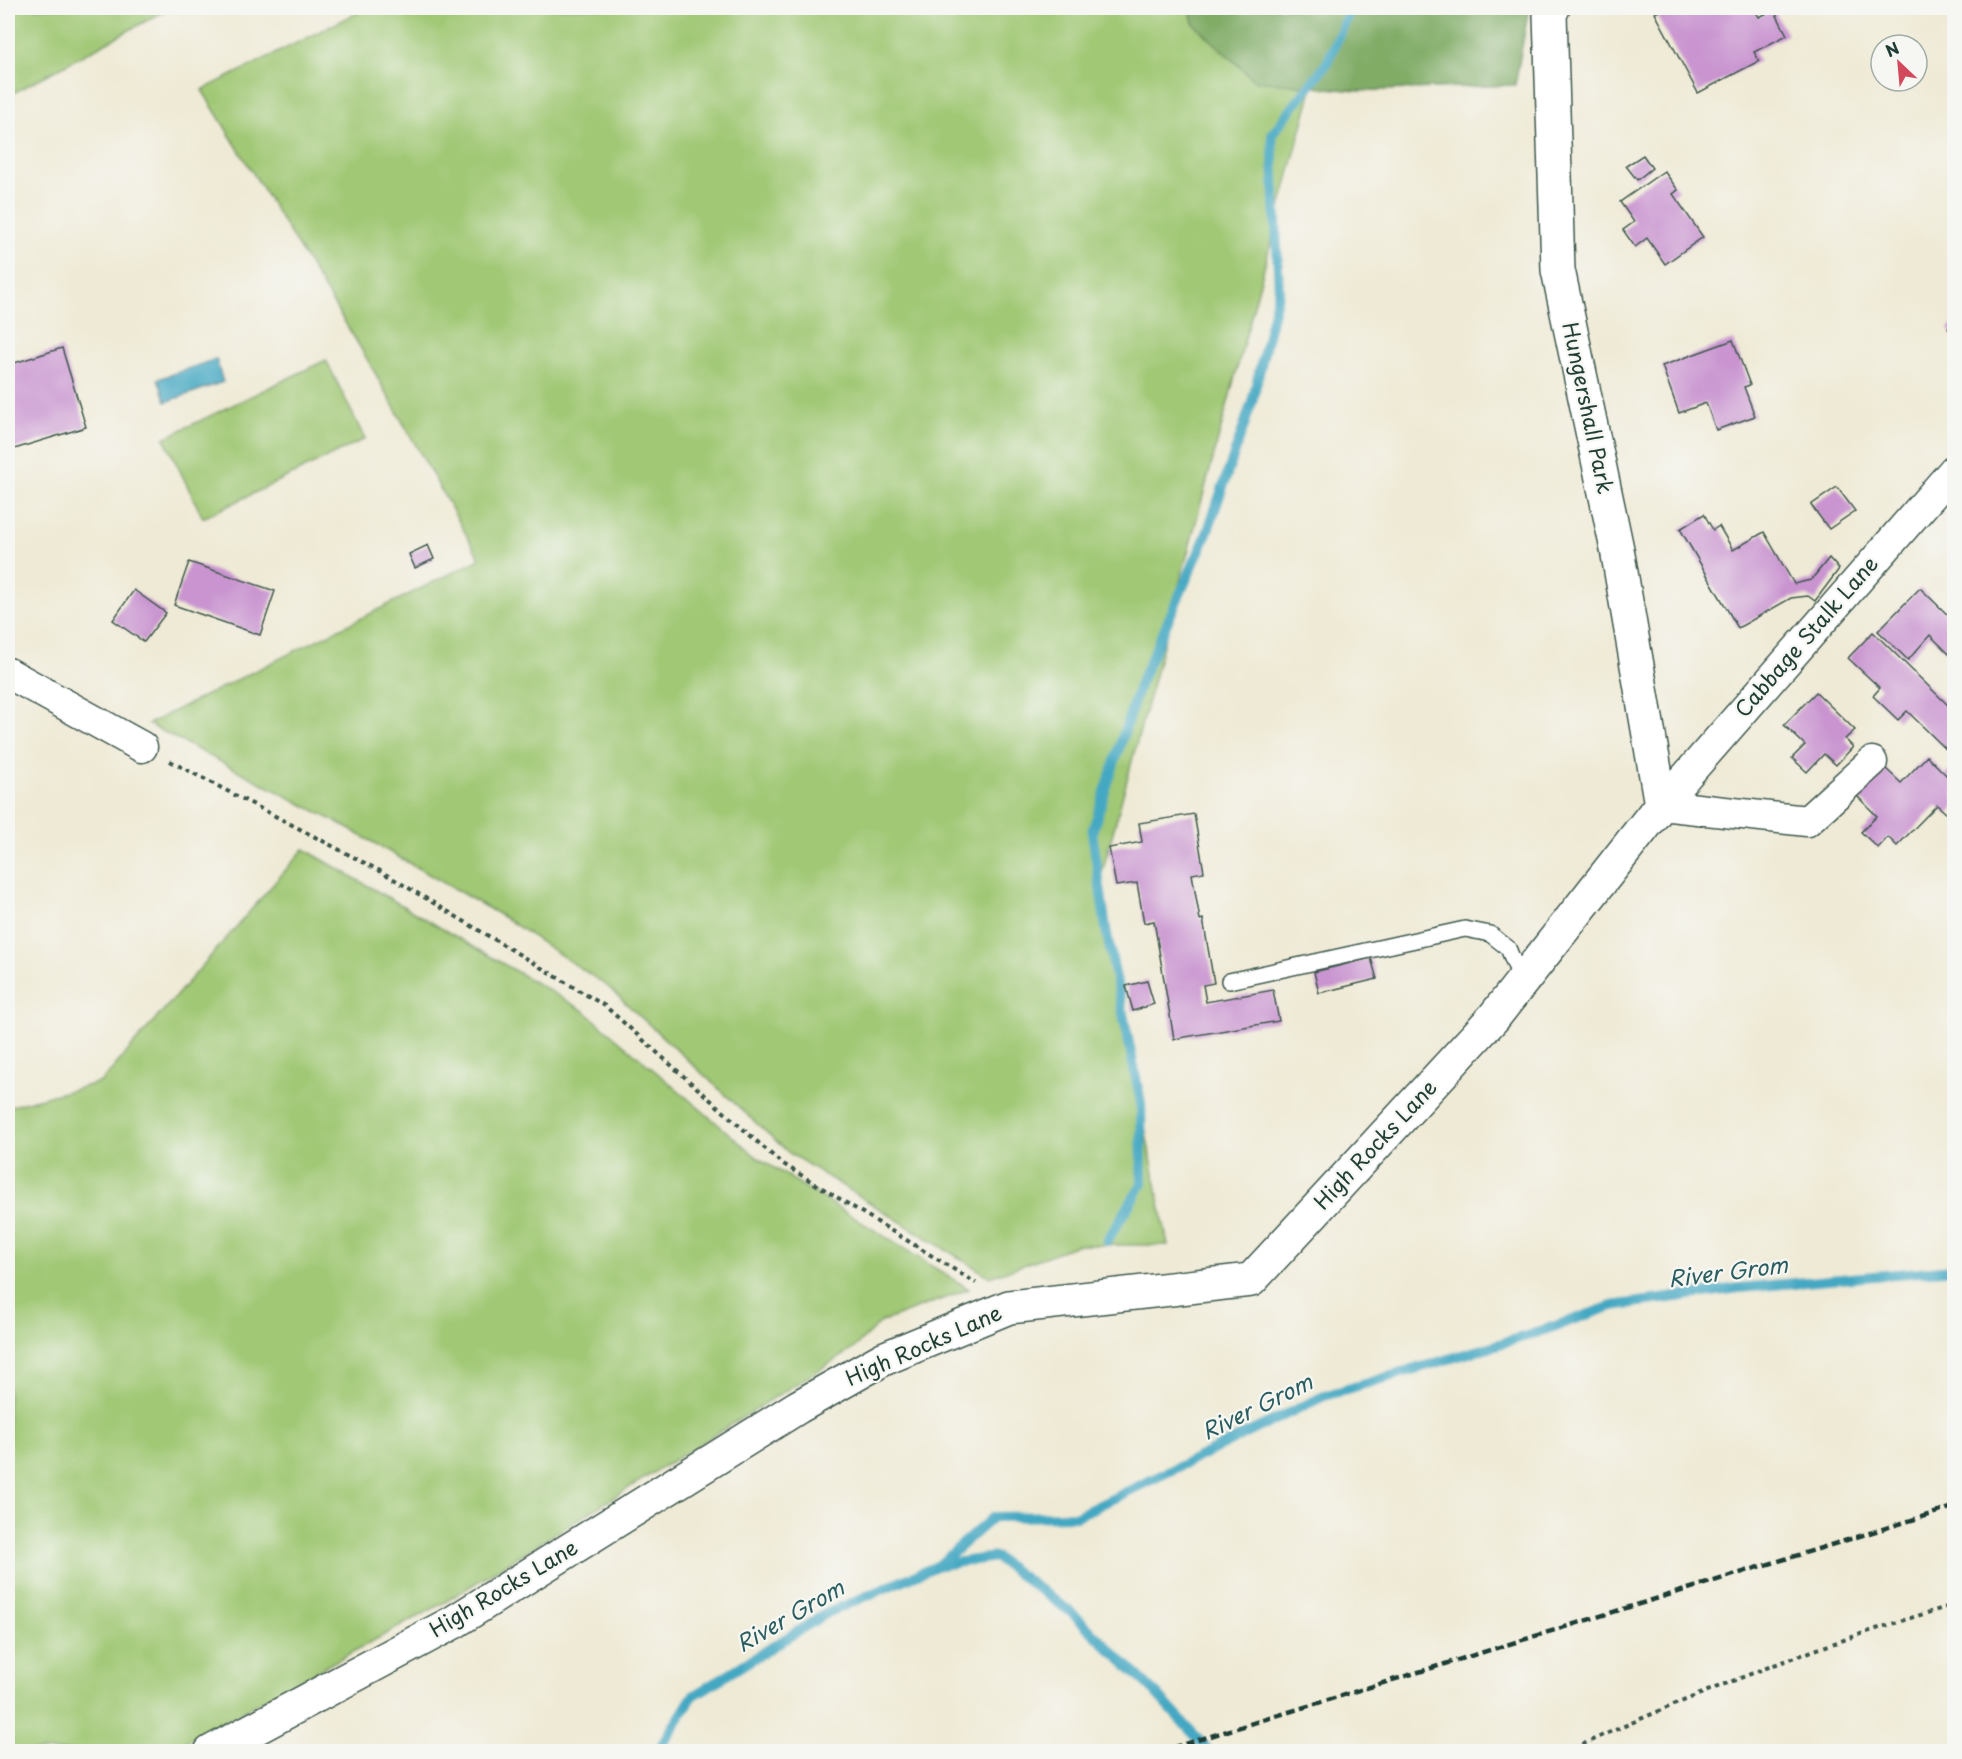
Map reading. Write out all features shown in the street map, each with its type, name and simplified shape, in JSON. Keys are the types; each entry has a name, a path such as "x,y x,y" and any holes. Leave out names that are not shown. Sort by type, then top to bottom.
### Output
{"street":[{"name":"Hungershall Park","path":"1553,8 1550,14 1558,270 1617,549 1661,805"},
{"name":"Cabbage Stalk Lane","path":"1661,805 1954,470"},
{"path":"8,673 142,747"},
{"path":"1661,805 1807,821 1872,762"},
{"name":"High Rocks Lane","path":"211,1752 454,1622 798,1407 883,1359 1009,1307 1251,1280 1494,1017 1661,805"}],"lane":[{"path":"1229,981 1465,930 1491,934 1508,948 1522,982"}],"path":[{"path":"142,747 382,872 604,1006 780,1162 964,1274 1009,1307"},
{"path":"1566,1752 1624,1725 1879,1627 1954,1605"}],"green space":[{"path":"8,8 170,8 8,96"},
{"path":"355,8 1278,8 1255,81 1313,85 1098,888 1168,1245 1077,1245 990,1277 789,1153 607,986 500,915 346,827 148,724 480,559 363,352 202,90 357,13"},
{"path":"1190,8 1529,8 1515,85 1357,91 1255,81 1193,23"},
{"path":"326,360 365,439 203,518 164,438"},
{"path":"304,849 583,1010 758,1158 969,1289 881,1322 853,1349 445,1602 169,1751 8,1751 8,1107 101,1082"}],"water":[{"path":"216,359 223,382 166,402 158,379"}],"building":[{"path":"1665,8 1754,8 1759,17 1774,10 1787,35 1754,52 1759,61 1698,93 1655,13"},
{"path":"1643,155 1652,168 1637,180 1626,166"},
{"path":"1664,171 1678,190 1673,194 1703,237 1665,264 1647,238 1635,247 1623,230 1634,222 1620,202"},
{"path":"1954,324 1954,339 1948,328"},
{"path":"1733,340 1750,385 1744,387 1755,416 1716,430 1706,403 1679,413 1662,366"},
{"path":"62,348 86,427 8,451 8,365"},
{"path":"1837,487 1855,511 1829,529 1811,505"},
{"path":"1704,514 1713,530 1719,526 1733,550 1764,532 1794,584 1811,580 1829,558 1839,569 1815,601 1808,596 1791,598 1738,628 1680,529"},
{"path":"428,545 434,559 415,568 409,554"},
{"path":"189,562 275,591 260,635 174,605"},
{"path":"1920,588 1954,621 1954,649 1949,654 1930,635 1908,660 1878,631"},
{"path":"134,590 166,613 144,642 113,620"},
{"path":"1873,632 1954,711 1954,757 1907,711 1898,720 1873,696 1880,688 1848,658"},
{"path":"1816,692 1855,730 1845,739 1853,747 1836,765 1824,754 1807,772 1792,758 1805,745 1784,725"},
{"path":"1927,756 1946,775 1954,766 1954,808 1948,815 1937,805 1897,846 1888,837 1878,848 1861,832 1877,816 1856,795 1884,767 1901,783"},
{"path":"1194,814 1204,872 1192,874 1200,920 1203,919 1214,983 1203,985 1206,1002 1273,990 1279,1021 1174,1039 1154,921 1144,923 1137,883 1116,886 1109,848 1142,842 1139,823"},
{"path":"1371,958 1377,979 1319,993 1314,972"},
{"path":"1147,981 1154,1004 1133,1011 1126,986"}],"waterway":[{"path":"1107,1241 1142,1184 1141,1103 1106,929 1092,832 1140,683 1206,536 1252,402 1279,290 1272,134 1327,63 1351,8"},
{"name":"River Grom","path":"657,1752 693,1696 827,1613 939,1565 993,1517 1077,1516 1324,1396 1533,1334 1612,1306 1739,1288 1954,1269"},
{"path":"940,1565 995,1557 1072,1613 1156,1693 1210,1752"}],"railway":[{"path":"1159,1752 1954,1507"}]}
